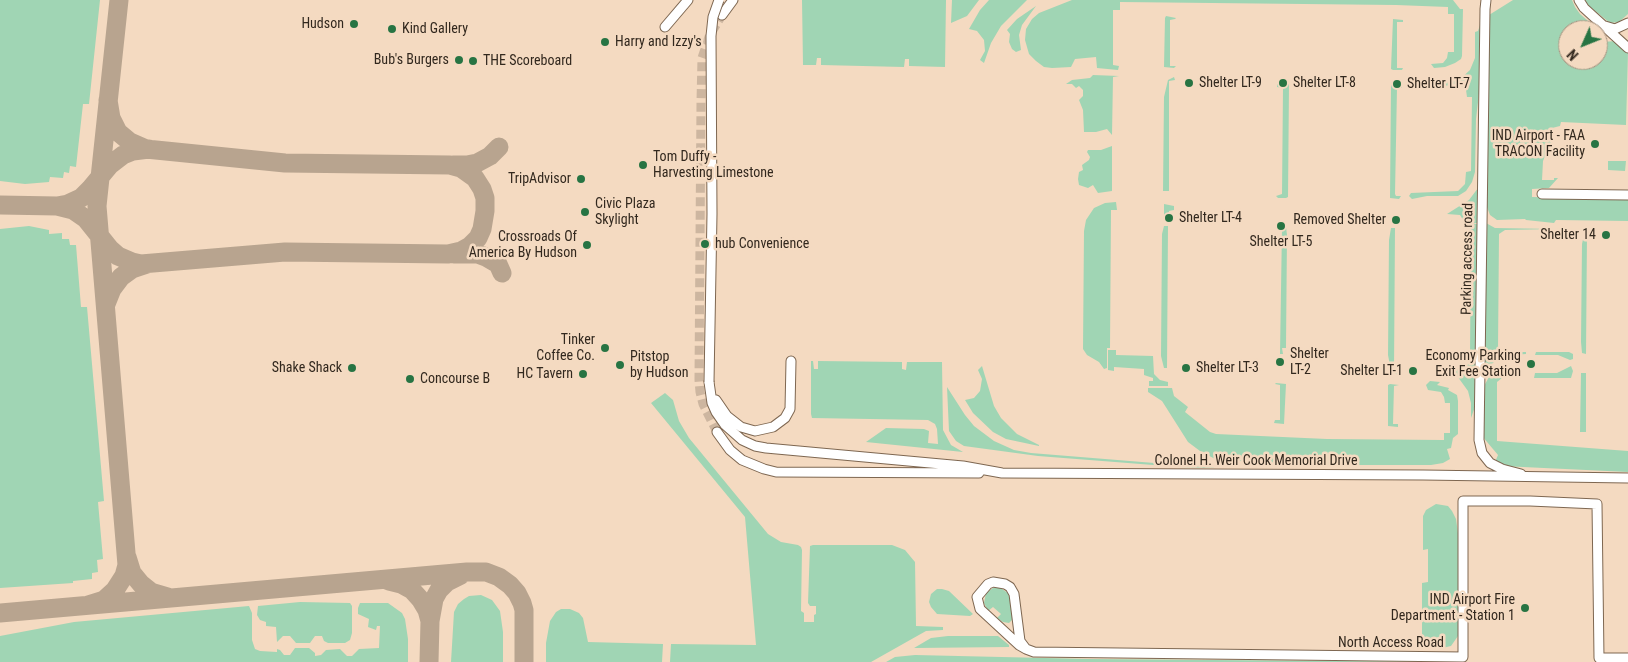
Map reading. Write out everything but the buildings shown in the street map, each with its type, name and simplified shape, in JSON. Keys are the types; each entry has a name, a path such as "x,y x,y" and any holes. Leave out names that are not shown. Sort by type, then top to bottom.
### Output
{"street":[{"path":"665,28 688,0"},
{"path":"719,0 713,17 711,36 712,214 709,382 717,402 731,420 750,430 769,429 781,422 790,409 791,361"},
{"path":"722,15 733,0"},
{"name":"Parking access road","path":"1486,0 1484,9 1480,445 1484,456 1494,466 1540,477"},
{"path":"1579,0 1584,8 1597,20"},
{"path":"1608,28 1615,29 1628,23"},
{"path":"1608,30 1628,48"},
{"path":"1542,194 1628,195"},
{"name":"Colonel H. Weir Cook Memorial Drive","path":"709,382 712,403 725,426 742,440 756,446 962,466 1002,473 1628,478"},
{"path":"717,432 730,450 742,460 776,472 1002,473"},
{"name":"North Access Road","path":"1026,649 1020,641 1016,600 1010,587 993,582 983,588 977,597 984,614 1019,645 1026,649 1043,654 1463,657 1463,501 1530,501 1597,504 1599,658 1628,658"}],"green space":[{"path":"0,0 100,0 89,104 83,104 76,167 70,166 69,173 64,172 63,178 50,177 49,182 25,184 0,181"},
{"path":"802,0 946,0 945,67 909,66 909,59 905,59 904,67 821,65 821,58 817,58 816,65 803,65"},
{"path":"952,0 979,0 967,16 951,23"},
{"path":"989,0 1027,0 1001,26 991,43 984,63 980,60 985,51 984,40 977,31 969,29 980,10"},
{"path":"1072,0 1453,0 1460,9 1463,9 1462,56 1455,63 1445,67 1434,68 1431,64 1443,63 1447,58 1448,52 1454,52 1454,14 1448,14 1448,7 1120,2 1120,10 1113,10 1113,65 1119,66 1118,70 1097,68 1096,57 1075,59 1071,67 1044,67 1029,54 1025,40 1026,29 1032,19 1039,13"},
{"path":"1513,0 1572,0 1580,14 1587,20 1558,20 1558,70 1608,70 1608,42 1616,41 1628,52 1626,125 1561,122 1560,126 1552,128 1548,137 1552,144 1547,145 1543,161 1542,180 1558,178 1549,188 1532,189 1532,197 1628,199 1628,221 1556,220 1554,223 1525,219 1497,220 1490,215 1487,207 1489,15"},
{"path":"1585,0 1628,0 1628,14 1619,22 1610,23 1589,6"},
{"path":"1036,6 1022,25 1019,35 1021,50 1016,52 1012,49 1009,42 1010,34 1007,30 1017,19"},
{"path":"1166,16 1176,18 1170,20 1170,66 1176,66 1174,68 1164,67"},
{"path":"1393,19 1403,20 1403,22 1397,22 1397,68 1403,68 1402,70 1391,69"},
{"path":"1480,25 1480,85 1476,119 1475,172 1472,182 1466,191 1458,196 1427,196 1412,199 1409,196 1411,193 1458,191 1465,184 1466,172 1471,171 1472,97 1467,97 1466,90 1461,86 1431,85 1434,82 1458,81 1470,70 1475,58 1475,32 1478,31"},
{"path":"1093,75 1119,76 1113,77 1112,135 1107,129 1096,132 1084,132 1083,110 1079,100 1083,96 1083,90 1079,86 1076,88 1072,84 1066,84 1072,80 1090,78"},
{"path":"1174,77 1175,80 1169,81 1169,191 1163,191 1164,97 1168,80"},
{"path":"1277,84 1289,84 1288,197 1286,198 1278,198 1276,196 1282,194 1283,88 1277,87"},
{"path":"1391,85 1402,85 1402,88 1397,88 1395,194 1396,196 1401,196 1399,199 1390,198"},
{"path":"1112,146 1112,191 1098,193 1093,185 1088,188 1079,185 1079,172 1083,170 1082,165 1090,157 1087,152 1088,150 1101,150"},
{"path":"1608,161 1626,161 1625,171 1608,170"},
{"path":"1478,188 1478,223 1465,223 1460,215 1447,214 1469,200"},
{"path":"1116,202 1117,210 1111,210 1110,348 1107,348 1107,368 1104,369 1099,362 1087,355 1083,349 1084,231 1086,220 1094,208 1105,203"},
{"path":"1164,204 1174,206 1174,210 1169,211 1169,216 1164,216"},
{"path":"1465,223 1478,224 1477,357 1465,361 1464,356 1470,355 1471,226 1465,226"},
{"path":"1486,223 1495,228 1555,229 1505,230 1499,234 1498,349 1483,355"},
{"path":"29,226 49,230 49,234 62,233 62,239 69,239 70,245 76,245 81,307 87,307 104,501 98,502 103,559 97,560 98,572 92,573 92,579 73,581 73,583 0,588 0,229"},
{"path":"1164,226 1168,226 1167,368 1164,368 1161,356 1162,234"},
{"path":"1282,227 1286,227 1287,235 1286,348 1282,348 1283,354 1280,354"},
{"path":"1391,228 1395,228 1394,370 1399,371 1398,375 1391,371 1388,355 1389,240"},
{"path":"1587,234 1586,354 1582,353 1581,342 1582,244 1584,235"},
{"path":"1108,350 1116,350 1116,355 1153,356 1154,374 1160,380 1168,382 1168,386 1149,386 1149,381 1153,381 1153,378 1144,375 1144,369 1114,367 1114,371 1108,370"},
{"path":"1506,352 1526,352 1526,354 1502,358 1484,371 1483,359"},
{"path":"1536,352 1569,352 1573,354 1573,359 1570,360 1558,355 1535,355"},
{"path":"811,361 813,361 814,369 818,369 818,361 902,362 902,369 906,370 907,362 942,362 943,430 951,445 963,452 866,442 886,428 924,429 929,431 928,443 938,444 935,424 928,420 812,418"},
{"path":"1477,362 1477,401 1471,418 1471,403 1468,391 1455,373 1449,370 1458,369"},
{"path":"982,366 994,406 1001,418 1017,434 1039,446 1006,439 993,432 973,413 965,400 974,398 980,391 982,379 978,370"},
{"path":"1571,366 1573,371 1571,378 1534,378 1535,373 1557,373"},
{"path":"1497,373 1521,373 1521,377 1502,378 1497,382 1497,441 1628,451 1628,472 1502,466 1495,462 1498,455 1482,436 1484,386 1489,377"},
{"path":"1581,373 1586,373 1586,432 1580,432"},
{"path":"1430,381 1440,382 1437,385 1449,388 1448,390 1457,395 1458,401 1458,434 1453,438 1451,448 1447,449 1450,459 1443,463 1431,465 1338,465 1337,462 1329,462 1329,465 1217,460 1188,442 1162,401 1148,392 1148,388 1172,388 1174,396 1188,407 1185,412 1210,432 1216,434 1327,439 1444,440 1444,433 1450,433 1450,403 1445,403 1441,392 1428,390 1426,385"},
{"path":"1276,383 1286,384 1284,424 1274,423 1275,420 1280,420 1280,385"},
{"path":"1388,385 1399,385 1394,386 1393,424 1398,424 1398,427 1388,426"},
{"path":"947,387 974,426 994,441 1014,450 1216,468 1038,456 964,446 956,441 949,431"},
{"path":"665,393 673,400 679,421 689,438 768,534 781,542 801,547 801,611 804,613 804,622 814,622 814,615 816,614 816,606 810,606 808,603 810,546 892,545 905,550 915,562 916,626 943,627 943,630 926,631 871,662 670,662 671,644 756,645 745,517 651,403"},
{"path":"1436,504 1448,506 1452,511 1456,519 1459,540 1458,636 1451,646 1438,649 1427,645 1423,640 1422,634 1422,583 1428,582 1428,549 1423,550 1423,516 1426,510"},
{"path":"999,587 1008,593 1010,599 1013,619 1009,623 997,618 1001,614 993,607 988,611 984,603 986,593 993,588"},
{"path":"937,589 949,591 973,614 970,616 937,614 929,602 931,594"},
{"path":"481,595 492,600 500,611 503,632 503,662 451,662 454,612 458,604 464,599 469,596"},
{"path":"300,602 350,603 352,606 352,633 350,640 345,643 328,643 324,641 322,636 315,636 310,643 296,643 290,636 283,636 277,642 276,627 266,626 266,622 260,620 257,615 258,606"},
{"path":"360,603 388,603 402,613 405,619 408,639 408,662 0,662 0,636 74,622 249,606 252,613 252,640 255,649 277,652 277,649 284,655 290,655 295,648 309,648 315,653 315,656 321,655 326,650 340,649 347,656 352,656 359,649 379,648 380,626 377,626 376,630 368,627 369,619 358,614"},
{"path":"561,609 570,609 579,613 583,618 588,642 663,644 662,662 546,662 546,643 550,621 556,612"},
{"path":"998,636 1009,647 914,648 931,638"},
{"path":"915,655 1088,659 1469,662 886,662 895,657"}],"taxiway":[{"path":"88,605 104,600 115,590 124,576 127,565 97,206 119,0"},
{"path":"0,205 57,206 73,210 86,219 118,256 141,264 285,252 448,254 461,251 470,246 478,238 482,229 485,211 485,198 482,189 475,178 461,168 450,165 285,163 146,149 130,142 118,132 111,118 108,100"},
{"path":"453,165 477,163 490,156 499,147"},
{"path":"57,206 68,204 81,198 110,165 123,155 133,151 149,149"},
{"path":"454,254 478,254 486,257 498,264 502,273"},
{"path":"106,304 112,289 121,277 132,269 147,264"},
{"path":"127,557 132,573 141,584 151,592 168,597"},
{"path":"0,613 467,572 486,572 499,577 510,585 522,603 524,610 524,662"},
{"path":"429,662 430,621 434,599 447,582 461,575"},
{"path":"389,581 401,584 412,590 427,610 430,621"}],"tunnel":[{"path":"717,432 703,404 699,380 701,102 702,58 709,37 722,15"}],"place":[{"name":"Hudson","path":"354,24"},
{"name":"Kind Gallery","path":"392,29"},
{"name":"Harry and Izzy's","path":"605,42"},
{"name":"Bub's Burgers","path":"459,60"},
{"name":"THE Scoreboard","path":"473,61"},
{"name":"Shelter LT-9","path":"1189,83"},
{"name":"Shelter LT-8","path":"1283,83"},
{"name":"Shelter LT-7","path":"1397,84"},
{"name":"IND Airport - FAA TRACON Facility","path":"1595,144"},
{"name":"Tom Duffy - Harvesting Limestone","path":"643,165"},
{"name":"TripAdvisor","path":"581,179"},
{"name":"Civic Plaza Skylight","path":"585,212"},
{"name":"Shelter LT-4","path":"1169,218"},
{"name":"Removed Shelter","path":"1396,220"},
{"name":"Shelter LT-5","path":"1281,226"},
{"name":"Shelter 14","path":"1606,235"},
{"name":"hub Convenience","path":"705,244"},
{"name":"Crossroads Of America By Hudson","path":"587,245"},
{"name":"Tinker Coffee Co.","path":"605,348"},
{"name":"Shelter LT-2","path":"1280,362"},
{"name":"Economy Parking Exit Fee Station","path":"1531,364"},
{"name":"Pitstop by Hudson","path":"620,365"},
{"name":"Shake Shack","path":"352,368"},
{"name":"Shelter LT-3","path":"1186,368"},
{"name":"Shelter LT-1","path":"1413,371"},
{"name":"HC Tavern","path":"583,374"},
{"name":"Concourse B","path":"410,379"},
{"name":"IND Airport Fire Department - Station 1","path":"1525,608"}]}
